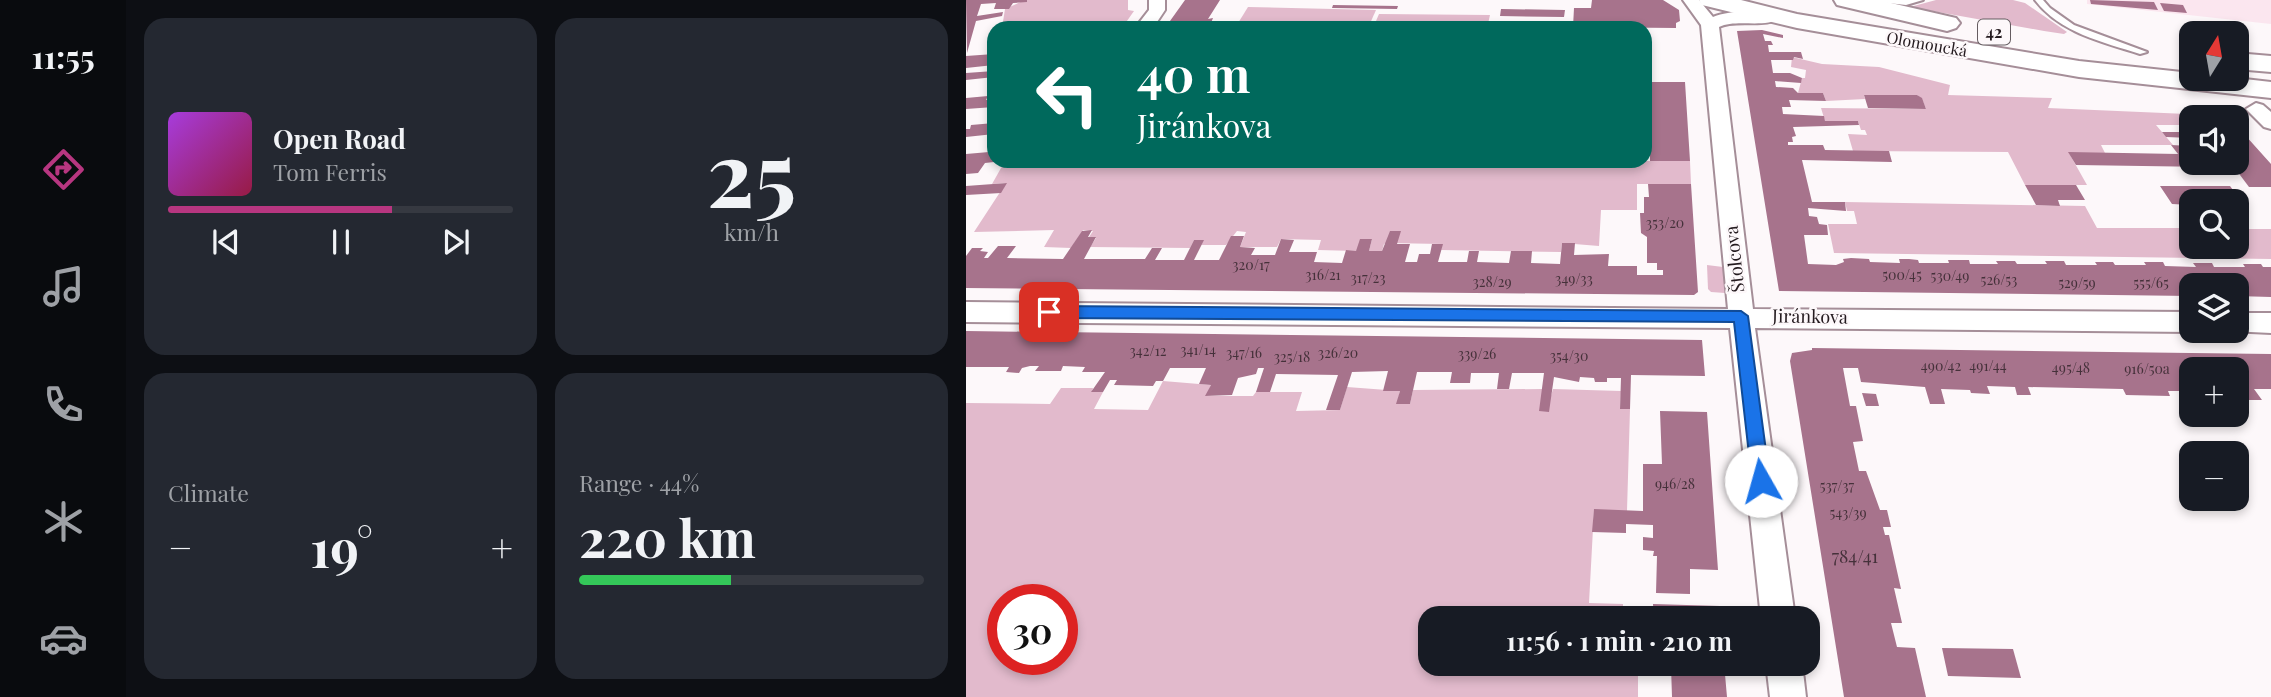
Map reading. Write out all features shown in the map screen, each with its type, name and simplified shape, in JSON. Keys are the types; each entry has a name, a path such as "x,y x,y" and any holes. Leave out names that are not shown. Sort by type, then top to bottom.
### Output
{"main road":[{"name":"Olomoucká","path":"1846,0 1982,31 2179,56"},
{"name":"Olomoucká","path":"1711,12 1774,16 2079,69 2149,90 2267,108"},
{"path":"2249,62 2271,64"},
{"path":"2249,74 2271,80"}],"street":[{"path":"1149,21 1157,10 1157,0"},
{"path":"1690,0 1711,12"},
{"name":"Štolcova","path":"1711,12 1741,316 1777,606"},
{"name":"Jiránkova","path":"966,312 1741,316 2179,322"},
{"path":"2249,323 2271,323"},
{"path":"1786,676 1788,697"}],"lane":[{"path":"1879,0 1906,3 1919,0"},
{"path":"2039,0 2060,20 2084,32 2143,52"}],"shaded area":[{"path":"1025,0 1128,0 1128,10 1134,11 1127,21 1003,21 1005,9"},
{"path":"1936,0 2013,0 2025,3 2067,32 2064,34 2044,31 1910,7"},
{"path":"2087,0 2271,0 2271,24 2249,21 2087,4"},
{"path":"1248,7 1376,10 1371,21 1239,21"},
{"path":"1379,14 1490,15 1489,21 1376,21"},
{"path":"1792,57 1822,64 1879,67 1950,85 1948,95 2052,98 2048,108 2179,114 2179,125 2156,125 2173,145 2101,145 2105,153 2069,153 2087,185 2025,185 2008,152 1853,151 1848,134 1867,135 1865,130 1861,130 1858,121 1825,121 1821,108 1926,109 1922,99 1917,95 1864,95 1865,99 1826,101 1823,93 1798,93 1806,70 1791,67"},
{"path":"1652,161 1690,161 1691,184 1637,184 1637,210 1601,210 1599,246 1562,243 1561,252 1441,250 1442,244 1387,243 1382,251 1369,251 1372,239 1356,251 1318,250 1321,240 1281,239 1277,247 1240,247 1246,232 1237,231 1226,245 1201,245 1203,240 1194,240 1190,248 1090,247 1096,238 1089,237 1093,231 1083,230 1071,248 1044,247 1054,230 974,232 1006,183 992,184 1001,168 1652,168"},
{"path":"1845,202 2085,206 2097,228 2179,228 2179,258 1834,253 1828,224 1857,224 1854,211 1847,211"},
{"path":"2249,229 2271,229 2271,259 2249,259"},
{"path":"1707,265 1723,267 1725,293 1711,292 1708,289"},
{"path":"1163,381 1211,385 1206,396 1302,392 1296,411 1340,410 1347,387 1400,391 1397,404 1410,404 1413,390 1542,389 1550,399 1553,389 1621,391 1620,409 1630,409 1627,511 1594,510 1589,603 1623,606 1418,606 1418,676 1638,676 1638,697 966,697 966,403 1050,404 1061,388 1093,388 1092,392 1103,392 1094,409 1148,410"}],"building":[{"path":"966,0 1027,2 1013,3 1009,9 994,9 996,3 981,4 977,16 1003,12 1002,16 976,21 967,53"},
{"path":"1185,0 1220,0 1208,19 1213,18 1212,21 1170,21"},
{"path":"1592,0 1663,0 1679,10 1680,21 1676,23 1676,28 1652,28 1652,21 1573,21 1574,8 1591,8"},
{"path":"2090,0 2154,2 2158,10 2091,4"},
{"path":"2160,3 2183,5 2187,13 2164,11"},
{"path":"1333,5 1398,6 1397,9 1332,8"},
{"path":"1501,9 1565,10 1564,17 1500,16"},
{"path":"1762,30 1783,35 1783,38 1763,34 1765,41 1771,41 1773,45 1768,45 1769,52 1801,52 1803,59 1794,57 1793,60 1771,60 1773,73 1790,73 1802,78 1801,83 1775,81 1776,87 1793,88 1798,93 1823,93 1826,101 1789,100 1791,107 1782,107 1783,114 1824,116 1825,121 1858,121 1859,125 1793,127 1796,136 1792,137 1793,142 1788,142 1788,145 1823,145 1825,150 1889,151 1892,162 1802,160 1812,202 1845,202 1846,211 1808,208 1809,216 1817,217 1819,224 1827,225 1828,235 1804,235 1808,264 1836,265 1844,262 1843,259 1851,258 1900,263 1899,259 1918,260 1919,263 1969,260 1970,264 2015,261 2017,264 2047,264 2045,261 2064,261 2066,265 2113,262 2115,265 2146,265 2144,262 2163,262 2165,266 2196,267 2193,263 2212,263 2214,267 2245,267 2243,264 2261,264 2263,267 2271,267 2271,297 2249,296 2249,273 2179,273 2179,296 1779,291 1737,31"},
{"path":"987,54 987,66 966,68 966,56"},
{"path":"987,72 987,78 966,80 966,73"},
{"path":"1652,82 1685,82 1690,161 1652,161"},
{"path":"1864,95 1917,95 1922,98 1926,109 1868,108"},
{"path":"987,96 987,108 966,109 966,98"},
{"path":"987,124 987,135 966,137 966,129 970,129 971,125"},
{"path":"2162,132 2179,132 2179,138 2166,137"},
{"path":"2249,139 2271,164 2271,187 2249,187 2240,175 2249,175"},
{"path":"2171,145 2179,145 2179,167 2076,165 2068,152 2178,154"},
{"path":"987,152 987,163 978,173 966,174 966,154"},
{"path":"1007,183 1001,193 966,195 966,186"},
{"path":"1648,184 1691,184 1698,292 1694,295 966,288 966,256 972,248 983,248 980,251 988,252 984,258 988,258 998,246 1016,246 1007,258 1063,259 1082,231 1092,230 1088,237 1096,237 1084,259 1145,259 1152,248 1162,248 1155,260 1184,260 1194,240 1204,240 1194,260 1219,260 1231,236 1244,236 1240,247 1255,248 1251,255 1275,255 1281,239 1294,240 1289,252 1317,252 1314,262 1342,263 1346,250 1356,251 1360,239 1372,239 1369,251 1382,251 1390,231 1401,231 1397,244 1410,244 1405,262 1417,262 1419,254 1430,254 1432,244 1443,244 1438,262 1467,262 1469,251 1479,251 1477,262 1509,263 1511,251 1532,251 1531,263 1560,264 1562,243 1575,243 1574,255 1609,254 1608,266 1637,266 1637,275 1663,275 1663,270 1657,270 1657,263 1647,263 1647,237 1641,233 1640,213 1644,213 1644,197 1649,197"},
{"path":"2025,185 2076,185 2085,200 2058,200 2060,206 2036,205"},
{"path":"2160,186 2230,186 2232,189 2179,189 2179,204 2172,204"},
{"path":"966,331 1702,340 1705,376 1631,375 1630,409 1620,409 1621,378 1607,378 1607,382 1595,382 1594,378 1580,377 1579,382 1554,377 1549,412 1539,411 1544,373 1512,373 1509,389 1497,389 1499,373 1471,373 1470,383 1450,383 1452,372 1417,372 1410,404 1396,404 1400,391 1383,391 1388,371 1352,372 1340,410 1326,410 1338,375 1276,374 1270,392 1256,392 1264,368 1258,368 1256,374 1238,378 1232,395 1205,396 1211,385 1199,384 1206,368 1170,368 1163,381 1156,381 1153,386 1114,385 1117,380 1110,380 1103,392 1091,392 1105,372 1082,372 1085,367 1063,366 1061,371 1035,371 1039,366 1030,366 1022,368 1019,373 1006,372 1009,367 966,367"},
{"path":"1812,350 2271,354 2271,389 2254,389 2262,400 2249,400 2249,357 2179,357 2179,391 2168,391 2170,396 2126,395 2123,389 2028,387 2031,395 2017,395 2015,387 1987,386 1990,394 1941,389 1945,404 1930,404 1925,387 1861,382 1858,368 1843,368 1850,406 1856,406 1863,441 1853,442 1859,471 1866,471 1880,510 1887,510 1891,527 1883,527 1885,535 1889,535 1901,589 1894,588 1902,623 1891,623 1897,647 1915,648 1926,697 1844,697 1790,361 1792,353"},
{"path":"1862,393 1876,394 1879,406 1866,406"},
{"path":"1660,411 1707,412 1718,570 1690,569 1690,594 1656,593 1657,556 1653,556 1654,551 1643,550 1643,537 1653,538 1653,525 1626,524 1626,533 1592,532 1594,509 1643,511 1643,464 1662,464"},
{"path":"1653,604 1720,606 1653,606"},
{"path":"1942,648 2013,649 2021,678 1948,676"},
{"path":"1671,676 1725,676 1727,697 1672,697"}],"route":[{"path":"1049,312 1741,316 1761,481"}]}
